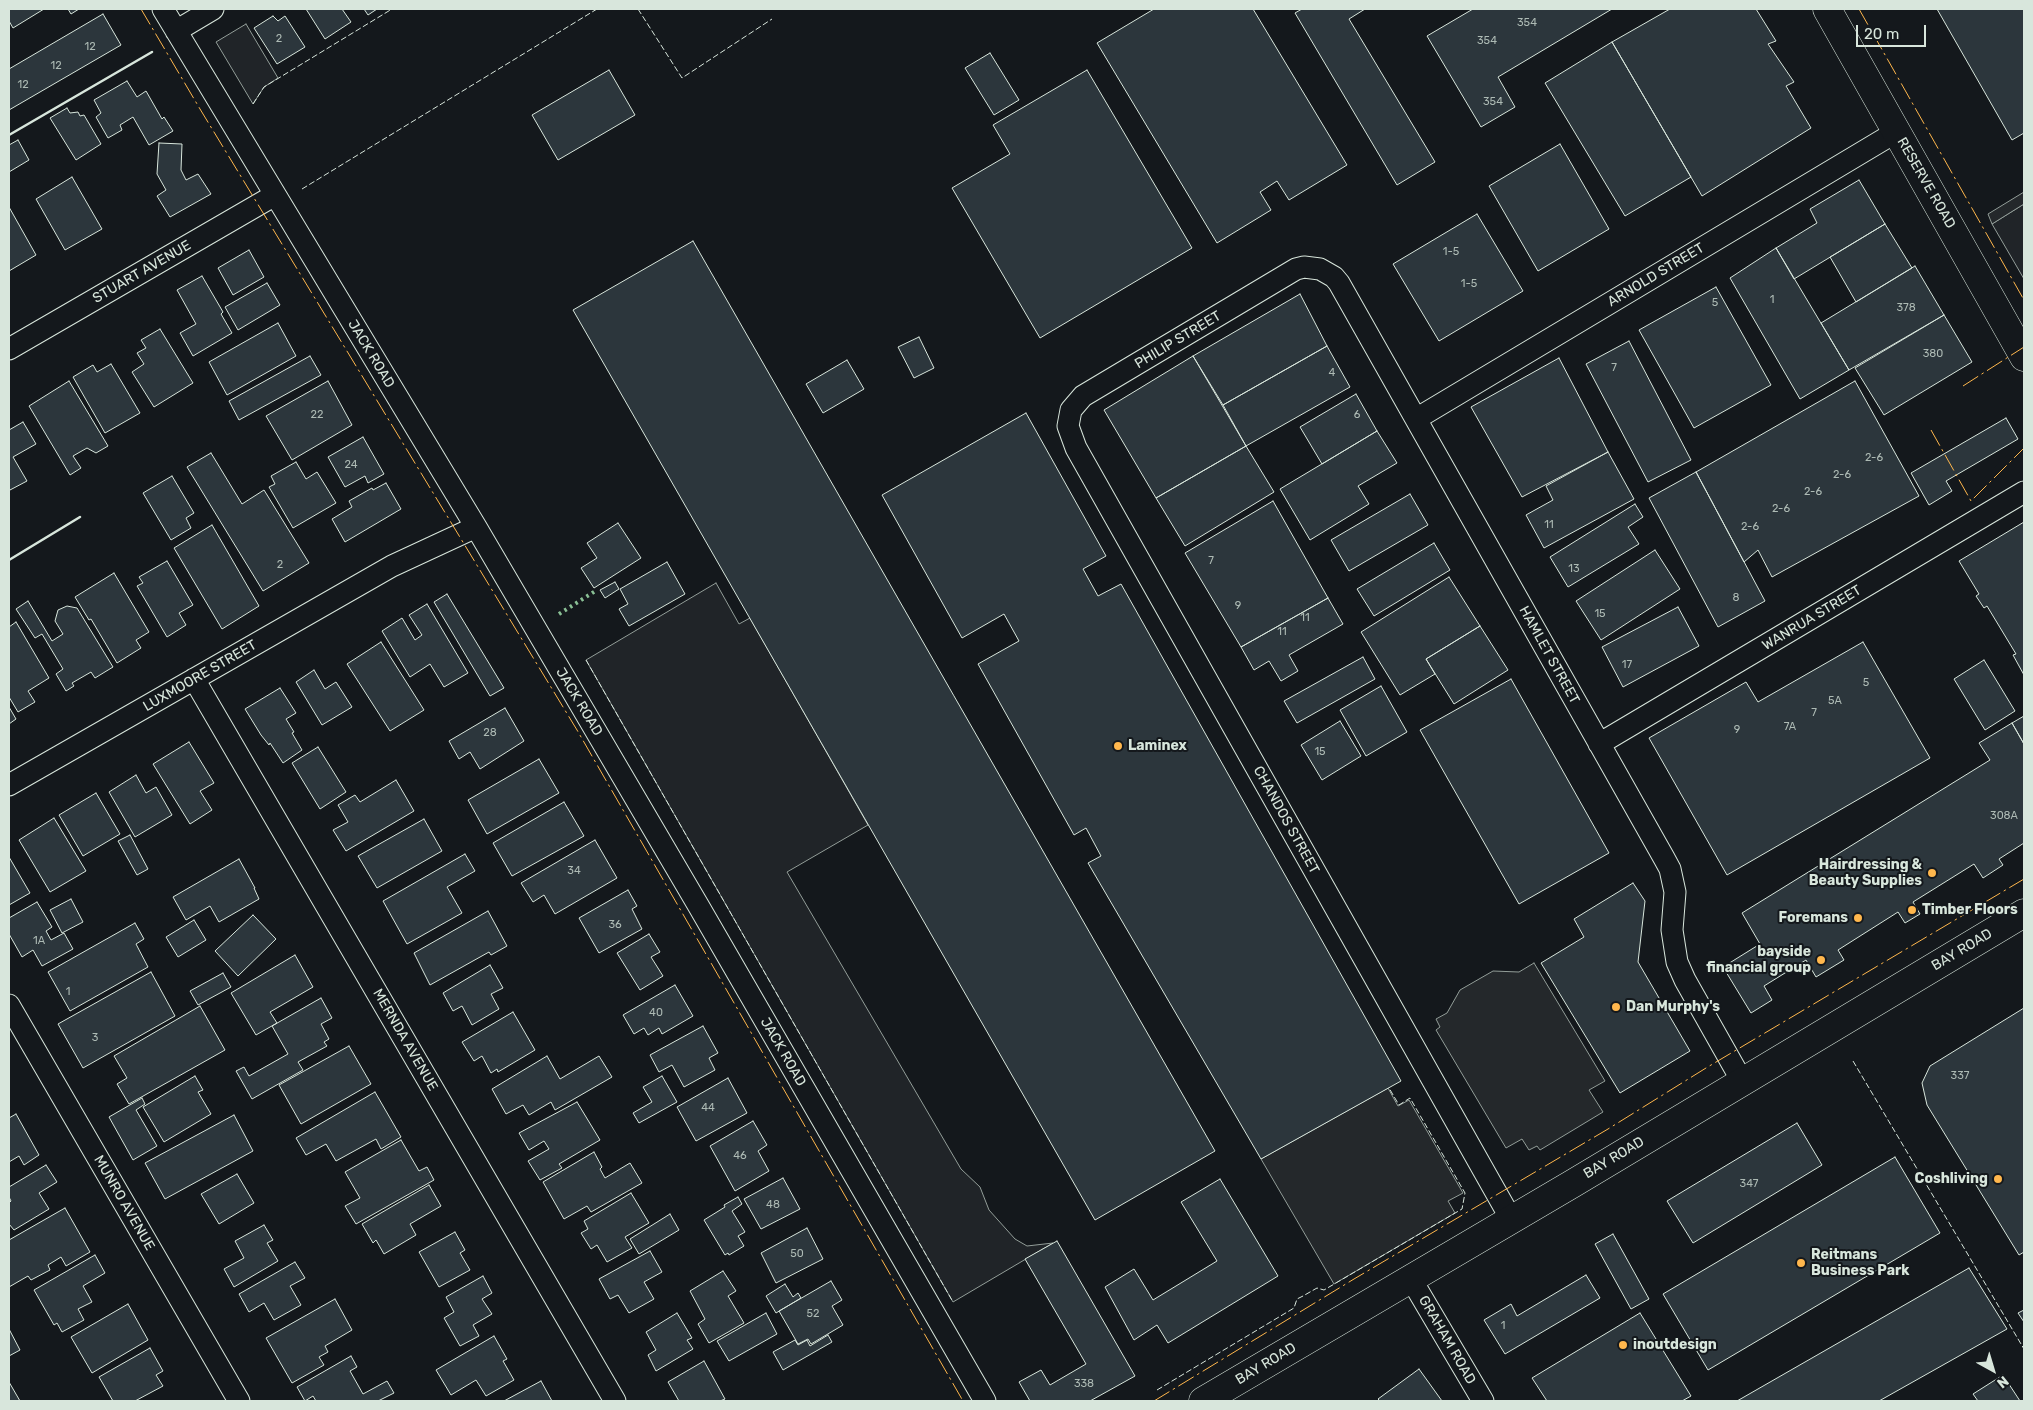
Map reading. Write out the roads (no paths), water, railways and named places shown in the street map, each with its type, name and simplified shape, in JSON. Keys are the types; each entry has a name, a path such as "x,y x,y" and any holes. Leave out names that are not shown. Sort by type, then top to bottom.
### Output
{"main road":[{"name":"RESERVE ROAD","path":"1828,9 2024,357"},
{"name":"BAY ROAD","path":"1203,1401 2024,913"}],"street":[{"name":"JACK ROAD","path":"163,9 471,520 698,905 985,1401"},
{"path":"176,31 213,9"},
{"name":"ARNOLD STREET","path":"1416,419 1896,132"},
{"name":"STUART AVENUE","path":"9,349 275,195"},
{"name":"HAMLET STREET","path":"1296,269 1311,267 1320,269 1334,277 1670,869 1675,892 1672,930 1677,962 1685,980 1742,1081"},
{"name":"PHILIP STREET","path":"1069,418 1071,410 1083,396 1296,269"},
{"name":"CHANDOS STREET","path":"1069,418 1068,426 1076,448 1511,1219"},
{"name":"WANRUA STREET","path":"1599,744 2024,492"},
{"name":"LUXMOORE STREET","path":"9,785 471,520"},
{"name":"MERNDA AVENUE","path":"194,679 615,1401"},
{"name":"MUNRO AVENUE","path":"9,1005 239,1401"},
{"name":"GRAHAM ROAD","path":"1411,1279 1483,1401"}],"place":[{"name":"Laminex","path":"1118,746"},
{"name":"Hairdressing & Beauty Supplies","path":"1932,873"},
{"name":"Timber Floors","path":"1912,910"},
{"name":"Foremans","path":"1858,918"},
{"name":"bayside financial group","path":"1821,960"},
{"name":"Dan Murphy's","path":"1616,1007"},
{"name":"Coshliving","path":"1998,1179"},
{"name":"Reitmans Business Park","path":"1801,1263"},
{"name":"inoutdesign","path":"1623,1345"}]}
